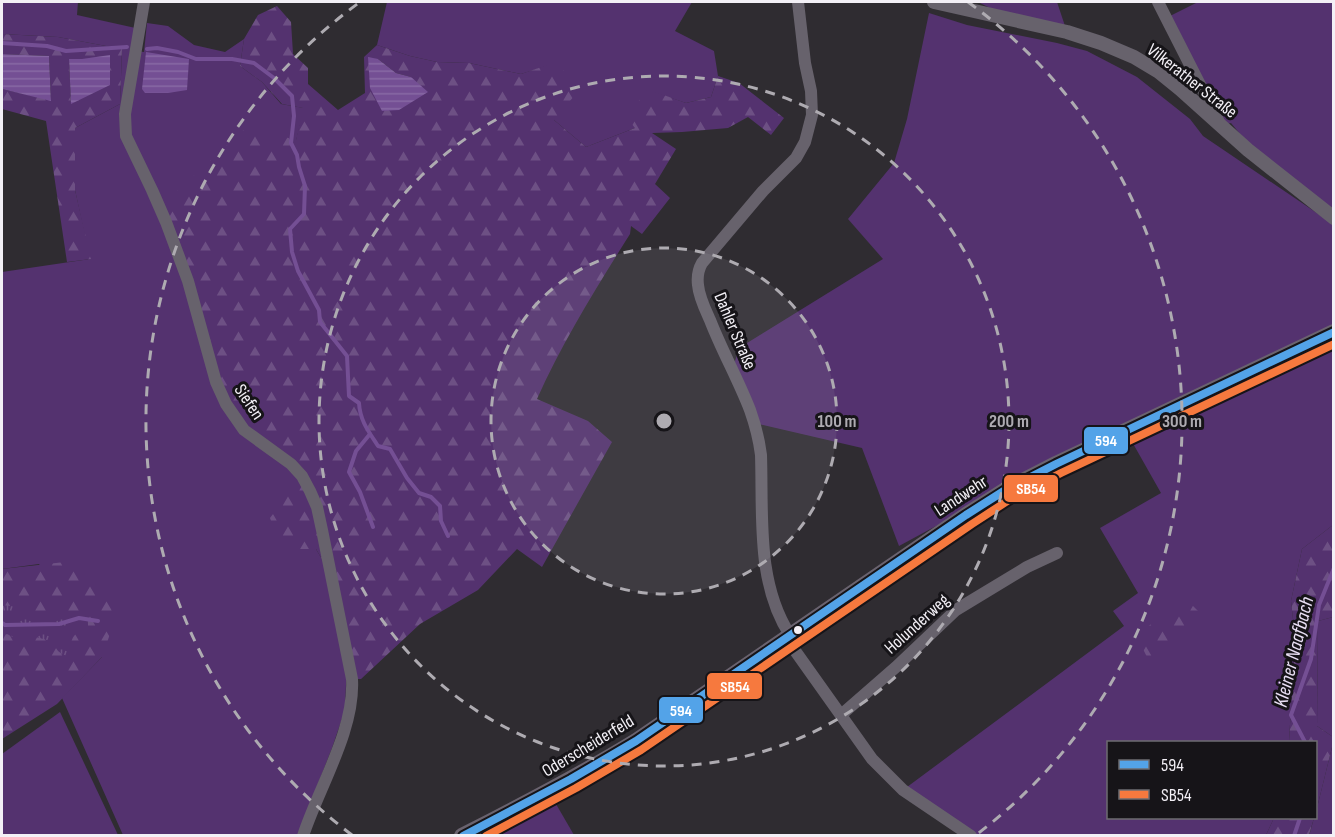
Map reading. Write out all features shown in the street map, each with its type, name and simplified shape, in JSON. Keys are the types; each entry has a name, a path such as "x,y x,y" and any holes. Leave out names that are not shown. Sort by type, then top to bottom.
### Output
{"main road":[{"name":"Landwehr","path":"788,637 1007,489 1334,332"},
{"name":"Oderscheiderfeld","path":"462,836 593,768 788,637"}],"street":[{"name":"Siefen","path":"144,2 125,114 126,136 166,222 188,281 216,382 226,404 244,430 291,464 302,476 317,507 352,679 353,693 350,713 303,836"},
{"name":"Dahler Straße","path":"798,2 811,91 812,115 805,142 796,158 763,191 702,263 698,271 700,296 749,409 759,439 766,572 788,637 872,759 903,790 971,836"},
{"name":"Vilkerather Straße","path":"934,2 1067,32 1134,57 1159,72 1277,175 1334,218"},
{"path":"1158,2 1221,126"},
{"name":"Holunderweg","path":"841,716 956,610 1027,567 1057,553"}],"green space":[{"path":"2,2 78,2 77,15 140,29 137,51 144,52 147,23 168,26 194,45 225,52 244,39 240,66 262,82 281,104 304,108 296,141 302,476 316,549 330,573 347,659 345,710 298,835 123,835 62,698 102,657 39,564 2,569 2,272 90,259 75,190 75,128 120,104 122,49 58,37 2,34"},
{"path":"387,2 692,2 675,31 714,51 718,76 711,97 686,103 647,90 635,128 586,147 554,120 556,63 521,74 469,63 437,62 377,45"},
{"path":"978,2 1057,2 1065,26 1000,13"},
{"path":"1198,2 1333,2 1333,211 1245,140 1231,123 1221,126 1166,18"},
{"path":"277,6 291,22 293,54 308,68 308,84 338,110 365,93 364,57 377,45 437,62 469,63 521,74 556,62 580,89 554,120 586,147 635,128 627,118 647,89 686,103 711,97 718,76 739,83 784,118 771,135 748,117 728,128 652,133 676,149 655,184 670,198 642,234 631,226 630,234 592,295 537,399 588,421 612,442 542,567 517,549 478,590 420,624 361,679 352,679 330,573 316,549 281,549 270,518 302,476 258,441 226,404 166,222 164,203 247,127 296,140 303,108 282,104 262,82 240,66 244,39 258,15","holes":["378,59 396,73 411,77 370,88"]},
{"path":"929,13 967,25 1087,51 1137,77 1190,119 1203,136 1333,224 1333,325 899,546 862,448 754,423 732,371 739,348 883,259 848,219 894,163 907,119"},
{"path":"2,34 58,37 122,49 120,104 75,128 75,190 91,259 67,262 46,121 2,109 2,89 51,100 49,56 2,54","holes":["82,59 71,103 69,60"]},
{"path":"1333,339 1333,525 1302,549 1291,601 1295,637 1289,741 1107,741 1107,819 1274,819 1266,835 971,835 903,790 1124,626 1113,611 1138,593 1100,528 1161,493 1131,440 1139,431"},
{"path":"1333,525 1333,617 1318,621 1317,726 1333,737 1333,743 1317,808 1317,741 1289,741 1295,637 1291,601 1302,549"},
{"path":"74,561 97,581 112,604 111,631 102,657 57,704 2,739 2,569"},
{"path":"1186,599 1204,617 1150,663 1136,635"},
{"path":"2,605 51,614 79,612 87,617 88,629 73,637 67,656 58,651 51,641 28,635 25,643 2,633"},
{"path":"1333,617 1333,737 1317,726 1318,621"},
{"path":"60,712 118,835 2,835 2,754"},
{"path":"1333,743 1333,835 1309,836 1314,819 1317,819 1317,808"},
{"path":"549,792 574,835 462,836"},
{"path":"1274,819 1314,819 1309,835 1266,835"}],"shaded area":[{"path":"146,52 189,59 187,90 145,93 142,89"},
{"path":"2,54 49,56 51,101 2,89"},
{"path":"110,55 110,85 71,104 69,59"},
{"path":"368,57 378,59 396,73 411,77 428,92 399,110 382,111 370,88"}],"waterway":[{"path":"2,43 47,46 66,51 127,47"},
{"path":"147,49 157,48 178,52 196,59 232,59 254,63 292,96 294,116 291,143 297,155 305,186 304,214 290,229 292,252 298,271 319,310 320,322 347,356 349,396 359,403 368,431 378,446 390,449 419,493 431,497 440,506 441,521 448,536"},
{"path":"370,434 356,451 349,472 360,492 373,527"},
{"name":"Kleiner Naafbach","path":"1304,741 1291,715 1311,659 1319,605 1334,568"},
{"path":"2,623 5,625 59,624 79,618 98,621"},
{"name":"Kleiner Naafbach","path":"1294,836 1300,819"}],"transit line":[{"name":"594","path":"463,836 571,779 636,741 1007,489 1334,332"},
{"name":"SB54","path":"486,836 641,750 1012,498 1334,344"}]}
